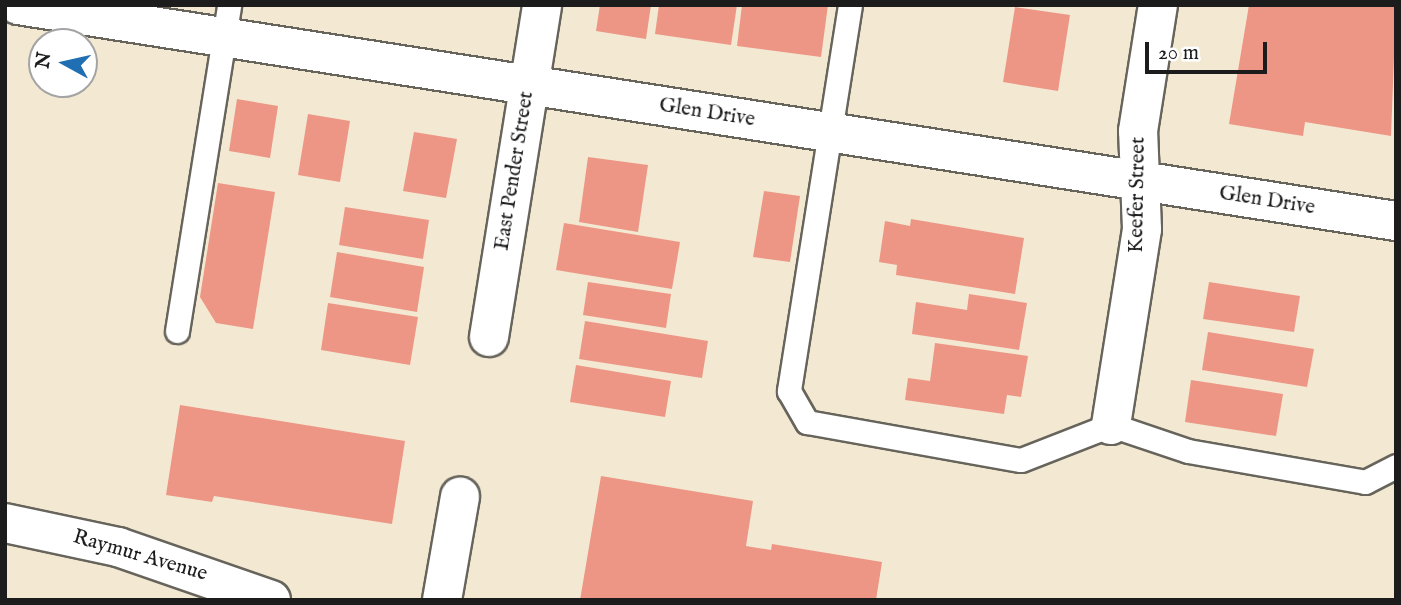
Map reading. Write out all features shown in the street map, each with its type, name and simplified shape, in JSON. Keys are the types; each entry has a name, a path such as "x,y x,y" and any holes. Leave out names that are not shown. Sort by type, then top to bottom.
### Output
{"street":[{"name":"Glen Drive","path":"18,5 226,21 528,84 1396,221"},
{"name":"East Pender Street","path":"489,337 542,5"},
{"name":"Keefer Street","path":"1111,425 1142,229 1138,131 1158,5"},
{"path":"442,600 460,497"},
{"name":"Raymur Avenue","path":"5,523 118,547 271,600"}],"lane":[{"path":"850,5 789,391 807,422 1020,460 1111,425 1188,451 1365,482 1396,466"},
{"path":"177,331 226,21"}],"building":[{"path":"600,5 651,5 646,39 596,31"},
{"path":"659,5 737,5 731,45 655,34"},
{"path":"742,5 828,5 821,57 737,46"},
{"path":"1249,5 1396,5 1391,136 1305,122 1303,136 1229,124"},
{"path":"1015,7 1070,15 1058,91 1003,82"},
{"path":"237,99 278,106 270,158 229,151"},
{"path":"308,114 350,121 340,182 298,175"},
{"path":"414,132 457,139 446,198 403,191"},
{"path":"588,157 648,165 638,232 579,222"},
{"path":"218,183 275,192 253,329 216,323 200,297"},
{"path":"764,191 800,196 790,262 753,257"},
{"path":"345,207 429,220 423,259 339,245"},
{"path":"911,219 1024,238 1015,294 896,275 897,265 879,262 885,221 910,226"},
{"path":"564,223 680,242 672,289 556,270"},
{"path":"337,252 424,267 417,312 330,297"},
{"path":"588,282 671,294 666,328 583,315"},
{"path":"1209,282 1300,296 1294,332 1203,319"},
{"path":"969,294 1027,303 1019,350 912,334 916,302 967,310"},
{"path":"328,303 418,317 410,365 321,350"},
{"path":"585,321 708,341 702,378 579,359"},
{"path":"1208,332 1314,349 1307,387 1202,370"},
{"path":"935,343 1028,356 1021,397 1007,395 1004,414 905,400 908,378 930,381"},
{"path":"576,365 671,381 665,417 570,402"},
{"path":"1191,380 1283,394 1276,436 1185,422"},
{"path":"180,405 405,441 392,524 214,496 212,502 166,495"},
{"path":"601,476 753,501 746,546 771,550 772,544 882,562 876,600 580,600"}]}
